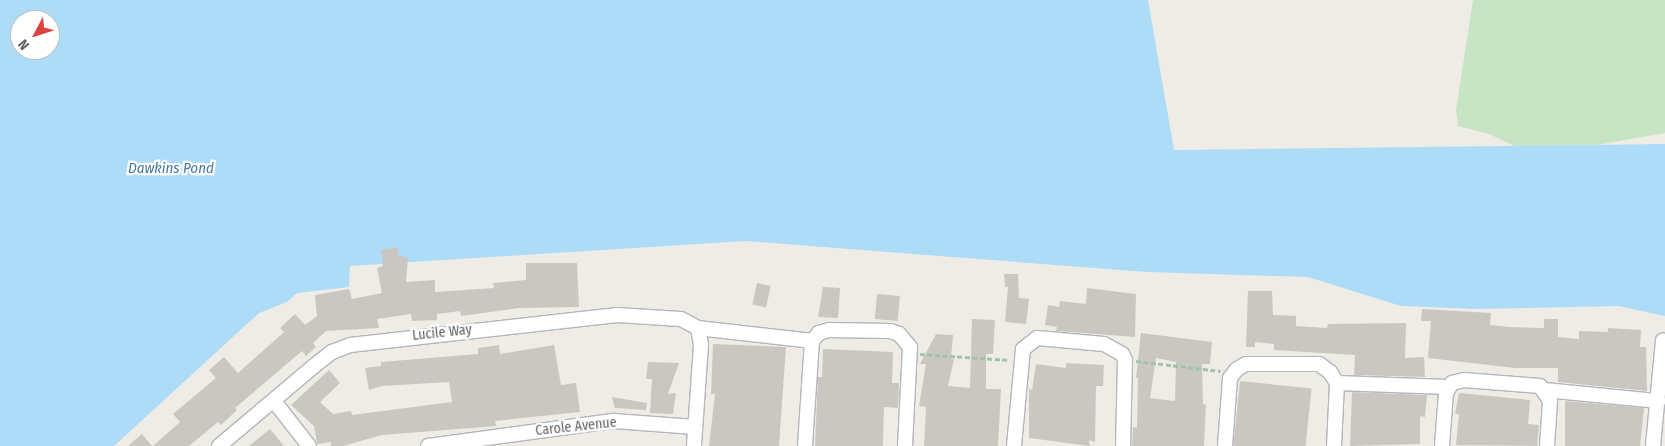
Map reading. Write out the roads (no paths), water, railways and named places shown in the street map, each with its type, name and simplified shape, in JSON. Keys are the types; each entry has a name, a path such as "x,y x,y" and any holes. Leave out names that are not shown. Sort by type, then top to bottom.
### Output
{"street":[{"name":"Lucile Way","path":"219,446 332,352 371,341 616,315 681,319 698,328 812,341"},
{"path":"694,446 701,346 698,328"},
{"path":"805,446 812,341 829,330 890,331 905,340 912,353 906,446"},
{"path":"1014,446 1022,360 1026,344 1037,338 1104,344 1117,349 1125,360 1123,446"},
{"path":"1653,446 1663,340"},
{"path":"1225,446 1232,373 1246,364 1319,364 1330,372 1337,383 1334,446"},
{"path":"1337,383 1448,387 1464,380 1535,383 1545,390 1658,401"},
{"path":"1442,446 1448,387"},
{"path":"1545,390 1550,401 1547,446"},
{"path":"274,401 309,446"},
{"name":"Carole Avenue","path":"428,446 614,421 695,427"}],"water":[{"name":"Dawkins Pond","path":"0,0 1148,0 1174,150 1665,144 1665,316 1619,306 1477,309 1401,306 1308,277 1147,272 745,241 350,266 349,287 297,293 287,302 259,313 114,446 0,446"}]}
